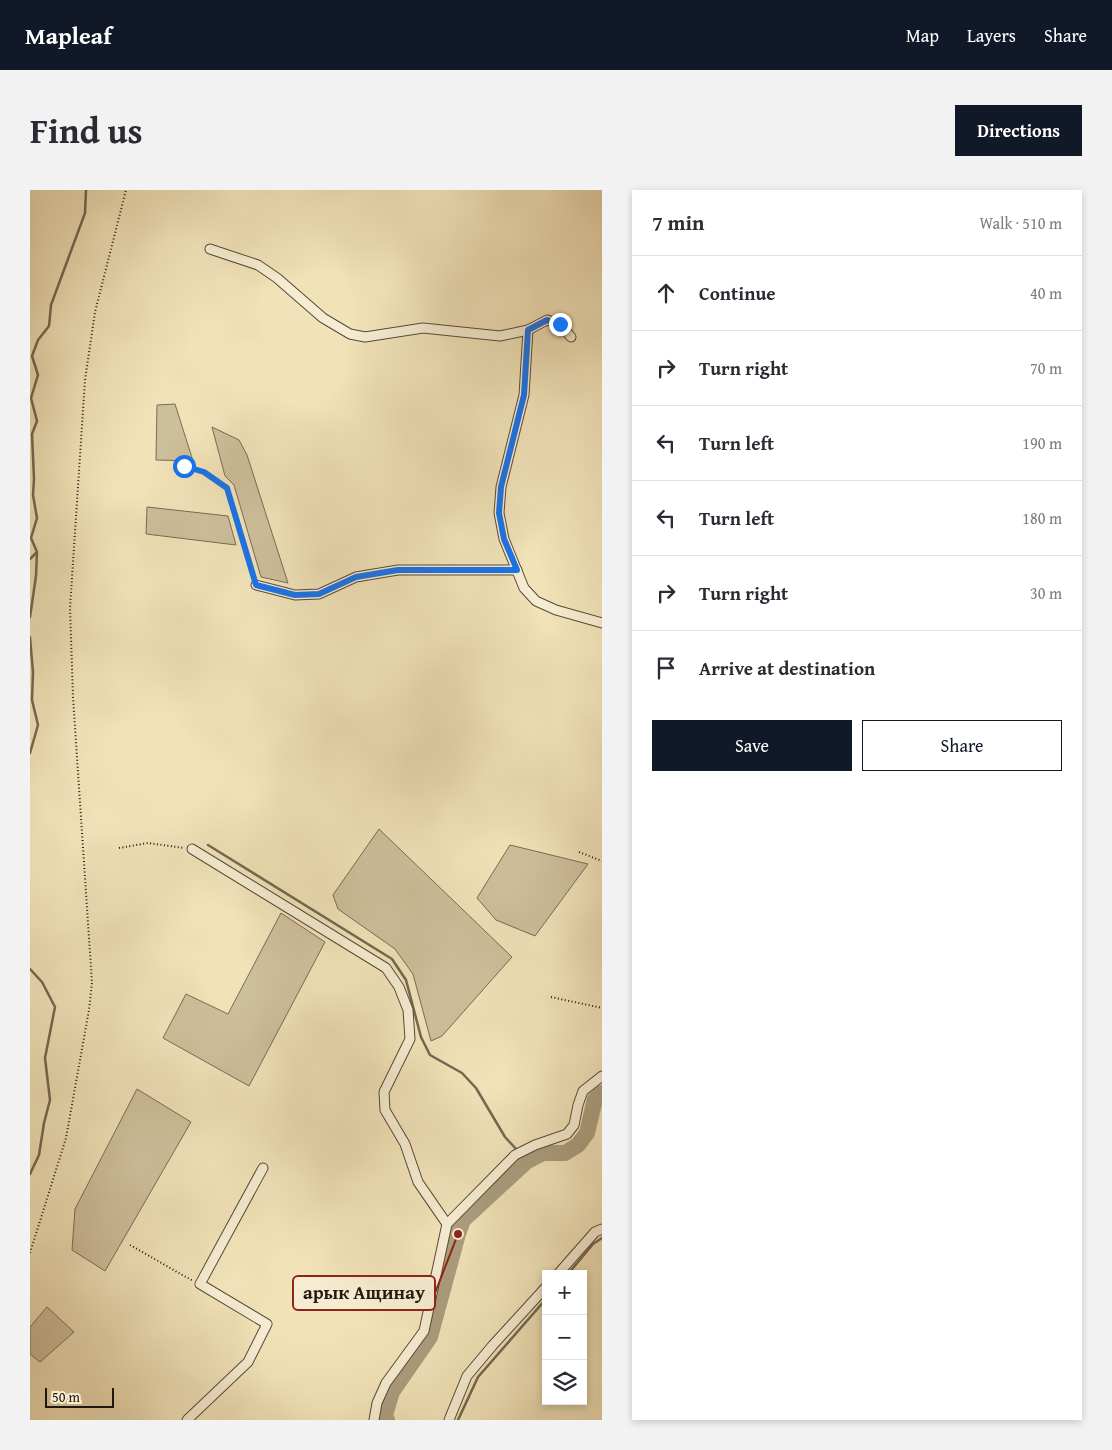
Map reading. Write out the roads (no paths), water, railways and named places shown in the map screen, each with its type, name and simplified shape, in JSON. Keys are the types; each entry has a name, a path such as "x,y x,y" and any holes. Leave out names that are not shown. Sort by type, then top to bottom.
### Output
{"street":[{"path":"210,249 258,265 277,278 323,318 350,334 365,337 423,328 500,336 528,330 547,320 560,324 571,337"},
{"path":"528,330 524,395 501,487 499,513 504,539 524,588 536,602 556,610 602,623"},
{"path":"256,585 295,595 319,594 356,577 398,570 517,570"},
{"path":"192,850 386,968 399,987 408,1010 410,1039 384,1092 385,1110 405,1144 418,1182 447,1224"},
{"path":"374,1420 377,1403 386,1383 424,1331 447,1224 515,1155 535,1145 567,1134 574,1125 583,1091 602,1076"},
{"path":"187,1420 248,1362 267,1324 200,1284 263,1168"},
{"path":"562,1270 595,1232 602,1229"},
{"path":"449,1420 467,1376 542,1291"}],"waterway":[{"path":"30,617 36,576 37,552 31,538 37,518 33,495 32,434 37,421 31,398 38,375 32,356 38,340 49,326 51,305 85,213 86,190"},
{"path":"30,559 36,553"},
{"path":"30,637 33,672 32,700 38,725 30,753"},
{"path":"208,845 392,959 406,980 421,1037 430,1055 462,1073 476,1088 505,1137 518,1151"},
{"path":"30,969 42,982 55,1007 45,1058 50,1100 39,1155 30,1174"},
{"path":"387,1420 385,1415 392,1392 430,1337 463,1220 527,1161 543,1153 565,1153 578,1145 587,1133 595,1099 602,1093"},
{"path":"521,1155 527,1161"},
{"path":"571,1270 593,1244 602,1238"},
{"path":"458,1420 478,1377 542,1304"}],"place":[{"name":"арык Ащинау","path":"458,1234"}]}
